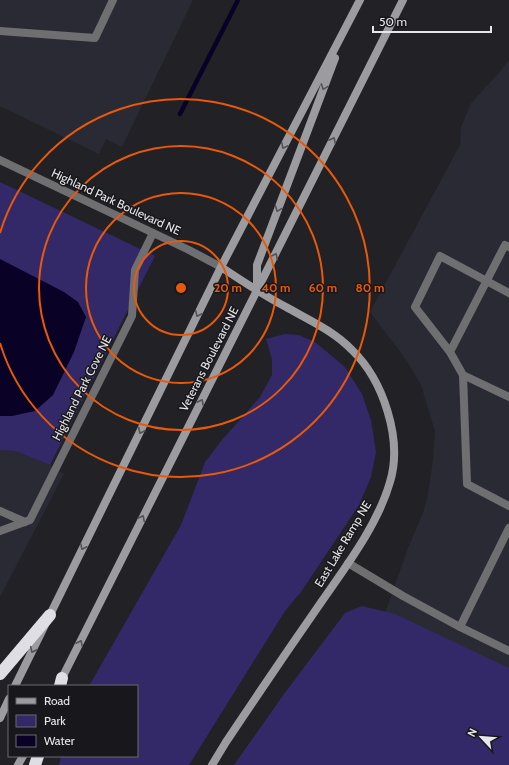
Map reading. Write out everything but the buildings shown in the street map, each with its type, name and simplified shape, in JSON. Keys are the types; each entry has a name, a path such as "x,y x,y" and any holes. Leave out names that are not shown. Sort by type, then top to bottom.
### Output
{"highway":[{"path":"0,674 50,615"}],"main road":[{"path":"15,685 221,267 360,0"},
{"name":"Veterans Boulevard NE","path":"60,683 404,0"},
{"path":"257,291 257,265 347,25"},
{"name":"East Lake Ramp NE","path":"212,765 230,735 348,563 369,528 382,504 391,481 394,453 390,419 382,394 370,372 353,350 340,338 320,325 257,291 221,267"},
{"path":"0,718 8,701"}],"street":[{"path":"0,31 95,38 114,0"},
{"name":"Highland Park Boulevard NE","path":"0,160 221,267"},
{"name":"Highland Park Cove NE","path":"25,522 30,520 132,316 135,270 153,233"},
{"path":"450,352 505,245 509,247"},
{"path":"509,292 440,256 414,307 450,352 463,376 466,484 509,506"},
{"path":"463,376 509,397"},
{"path":"0,511 25,522"},
{"path":"0,531 25,522"},
{"path":"460,627 509,528"},
{"path":"348,563 403,596 460,627 509,651"}],"shaded area":[{"path":"0,0 193,0 122,147 106,139 99,154 0,106"},
{"path":"509,60 509,765 291,765 376,639 408,548 423,513 428,494 433,460 435,431 421,385 407,361 370,312 460,145 461,127 471,103"},
{"path":"0,450 15,451 50,465 64,474 0,597"}],"green space":[{"path":"0,182 155,256 50,465 15,451 0,450"},
{"path":"285,334 299,335 315,342 345,367 362,394 371,420 376,452 371,477 359,505 301,592 285,611 189,765 59,765 61,757 138,757 138,685 90,685 181,525 205,462 222,440 260,397 272,375 272,359 266,339"},
{"path":"362,606 395,614 509,668 509,765 234,765 284,694 345,613"}],"water":[{"path":"0,259 64,292 78,302 86,317 74,352 53,395 35,411 12,416 0,416"}],"waterway":[{"path":"180,114 238,0"}]}
